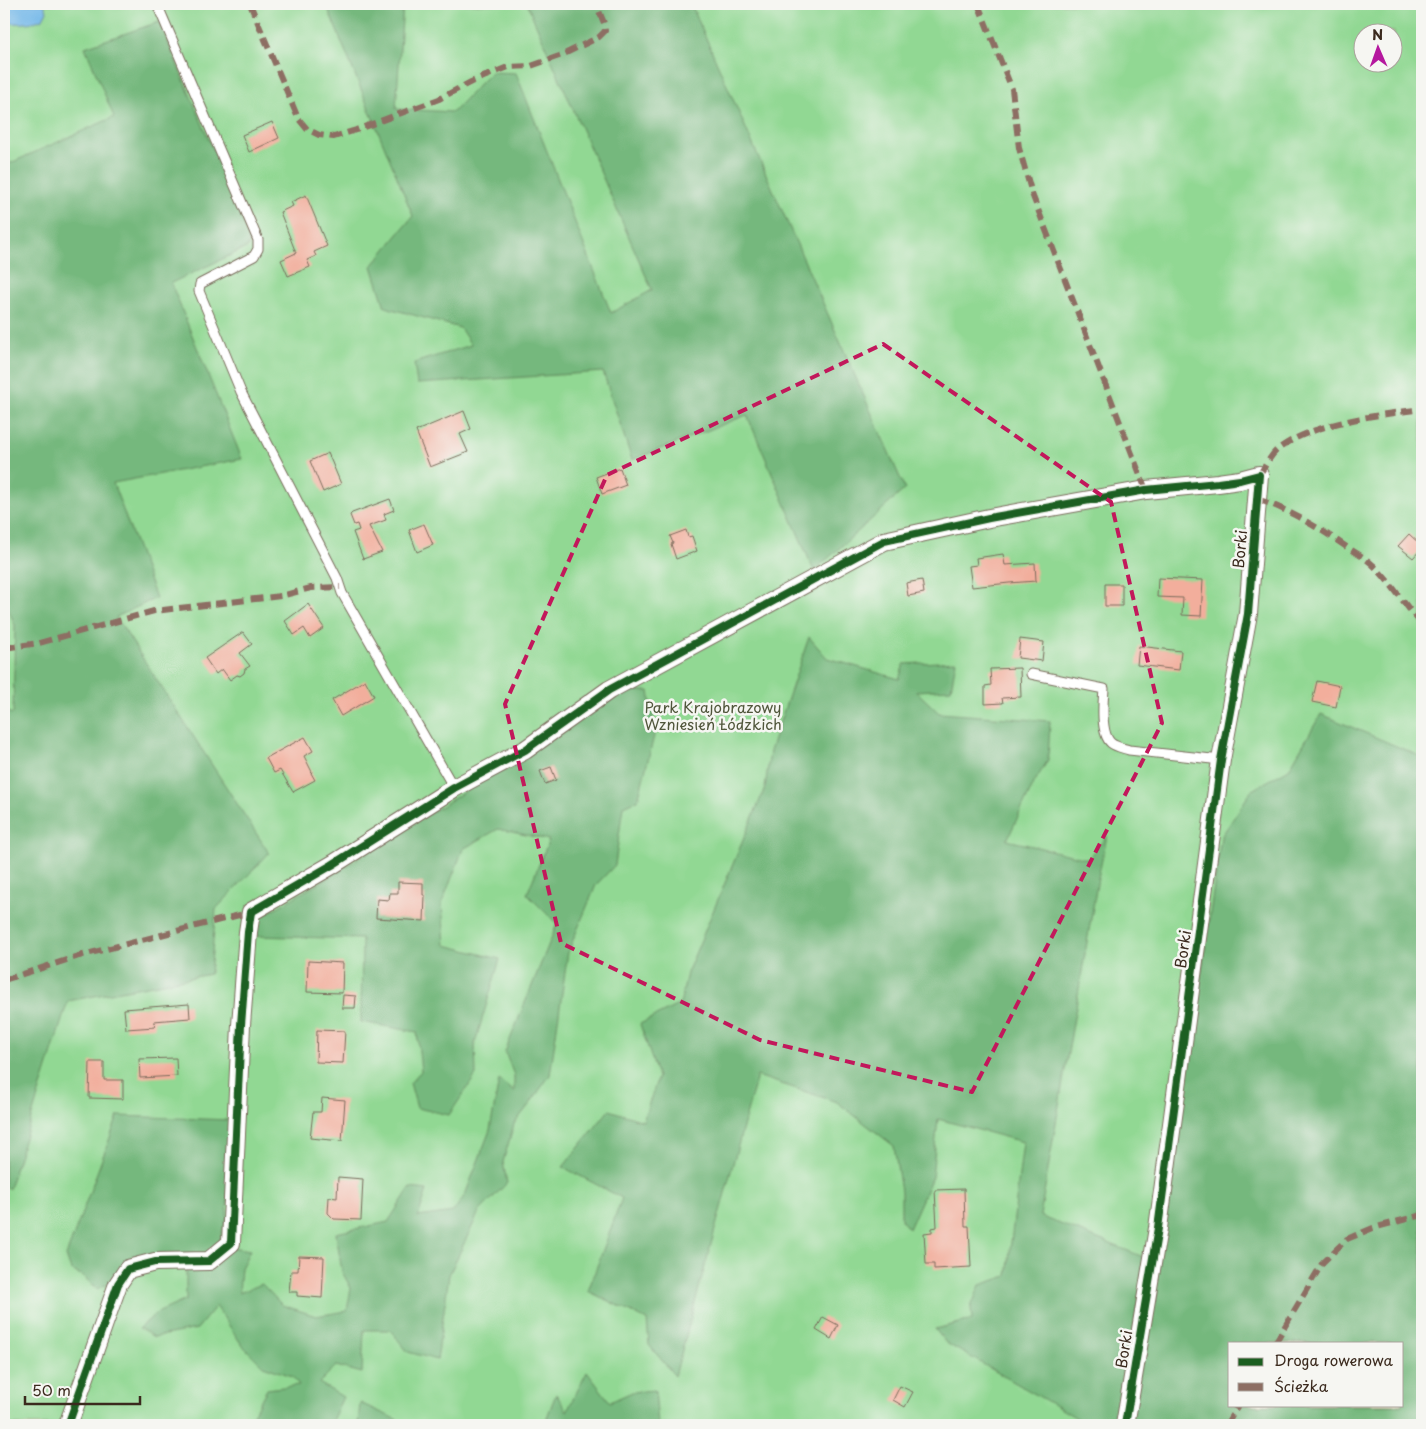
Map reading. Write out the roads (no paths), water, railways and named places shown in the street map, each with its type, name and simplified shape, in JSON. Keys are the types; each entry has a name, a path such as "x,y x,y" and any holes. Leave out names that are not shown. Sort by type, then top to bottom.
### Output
{"street":[{"name":"Borki","path":"454,788 525,750 608,690 884,541 988,518 1146,490 1218,483 1259,475 1248,614 1220,760 1158,1228 1124,1425"},
{"path":"68,1425 118,1284 128,1269 155,1262 209,1260 232,1243 241,1025 251,912 332,865 454,788"}],"lane":[{"path":"157,4 258,240 258,249 254,256 200,284 199,291 241,392 337,578 342,593 454,788"},
{"path":"1031,674 1104,688 1103,726 1109,742 1116,746 1129,750 1220,760"}],"water":[{"path":"4,4 44,4 47,11 43,19 27,23 11,23 4,14"}],"park label":[{"name":"Park Krajobrazowy Wzniesień Łódzkich","path":"713,714"}]}
